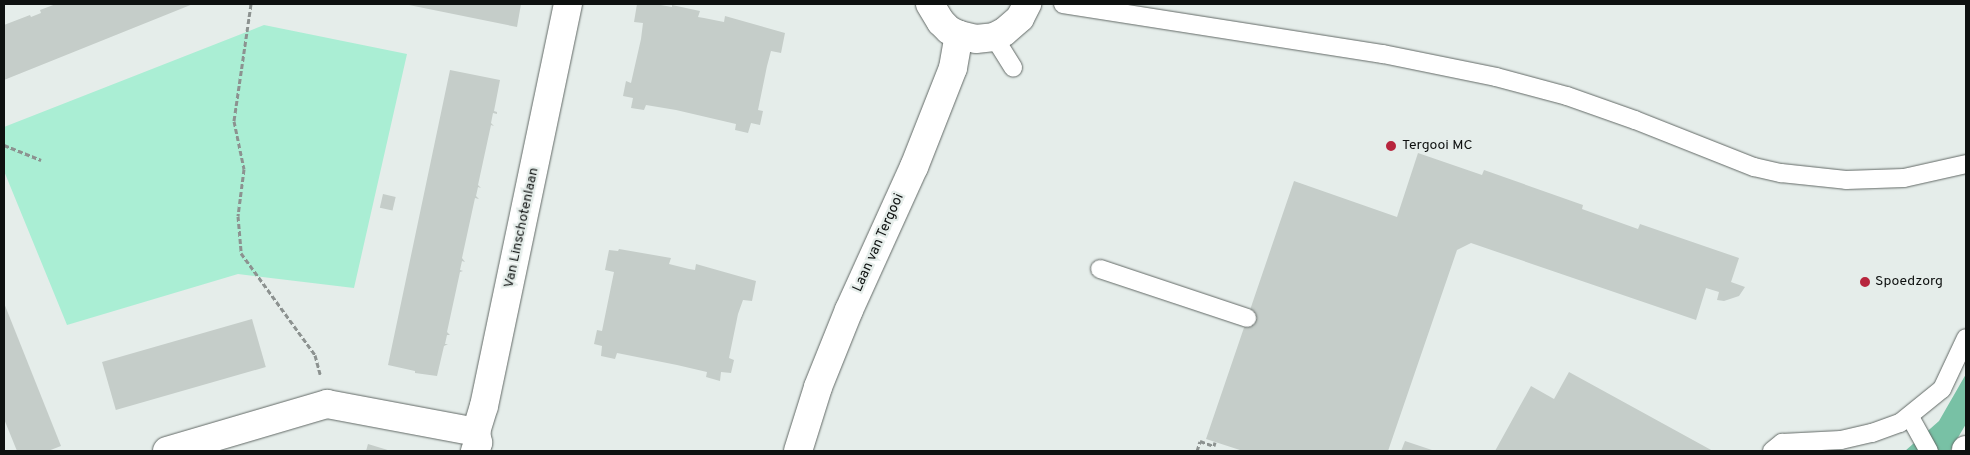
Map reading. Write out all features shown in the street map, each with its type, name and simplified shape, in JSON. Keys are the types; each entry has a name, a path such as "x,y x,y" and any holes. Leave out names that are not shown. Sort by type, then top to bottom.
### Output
{"street":[{"name":"Van Linschotenlaan","path":"476,442 568,4"},
{"path":"930,4 940,22 959,36 976,39 994,37 1013,26 1027,4"},
{"name":"Laan van Tergooi","path":"798,451 818,387 846,318 914,166 953,68 959,36"},
{"path":"167,451 327,404 476,442"}],"lane":[{"path":"1063,4 1383,54 1496,77 1567,96 1754,166 1781,173 1846,180 1904,178 1966,164"},
{"path":"994,37 1013,67"},
{"path":"1100,269 1247,318"},
{"path":"1772,451 1782,443 1841,440 1872,433 1900,423 1942,390 1966,338"},
{"path":"1910,417 1929,451"}],"path":[{"path":"251,4 234,121 244,169 238,216 241,253 315,354 327,404"},
{"path":"4,145 41,160"},
{"path":"1197,451 1200,441 1214,446 1215,442"}],"green space":[{"path":"264,25 407,54 354,288 238,274 67,325 4,171 4,127"},
{"path":"1966,374 1966,424 1950,451 1905,451 1939,421"}],"building":[{"path":"56,4 193,4 4,80 4,25 41,13 40,10"},
{"path":"404,4 521,4 517,27"},
{"path":"637,4 655,4 672,7 672,5 700,11 698,17 724,22 725,16 785,33 781,53 771,51 758,110 763,111 760,125 751,123 748,133 735,130 736,124 676,110 646,105 644,110 631,108 633,98 623,96 626,81 631,83 641,39 643,23 634,22"},
{"path":"450,70 500,80 494,111 497,114 493,113 491,123 494,126 491,125 478,185 481,188 478,187 476,196 479,199 475,198 462,258 465,262 462,261 460,270 463,271 460,272 447,332 450,335 447,335 445,344 448,344 444,346 437,376 415,373 415,371 388,365"},
{"path":"1418,153 1482,175 1484,170 1583,205 1582,209 1638,229 1640,224 1739,258 1731,282 1745,287 1739,296 1724,301 1717,300 1719,292 1706,288 1696,320 1471,243 1457,250 1388,451 1243,451 1206,439 1294,181 1397,217"},
{"path":"383,194 396,197 393,211 380,208"},
{"path":"619,249 671,258 669,264 689,269 695,270 696,264 756,281 752,301 743,300 738,314 729,358 734,360 731,373 721,372 720,381 706,377 707,372 677,365 617,353 615,359 601,356 602,346 594,344 597,330 602,331 614,272 605,270 609,250 618,251"},
{"path":"4,303 61,446 48,451 17,451 4,419"},
{"path":"252,319 266,367 116,410 102,362"},
{"path":"1569,372 1713,451 1495,451 1531,386 1554,399"},
{"path":"1405,441 1435,451 1401,451"},
{"path":"368,444 391,451 366,451"}],"place":[{"name":"Tergooi MC","path":"1391,146"},
{"name":"Spoedzorg","path":"1865,282"}]}
